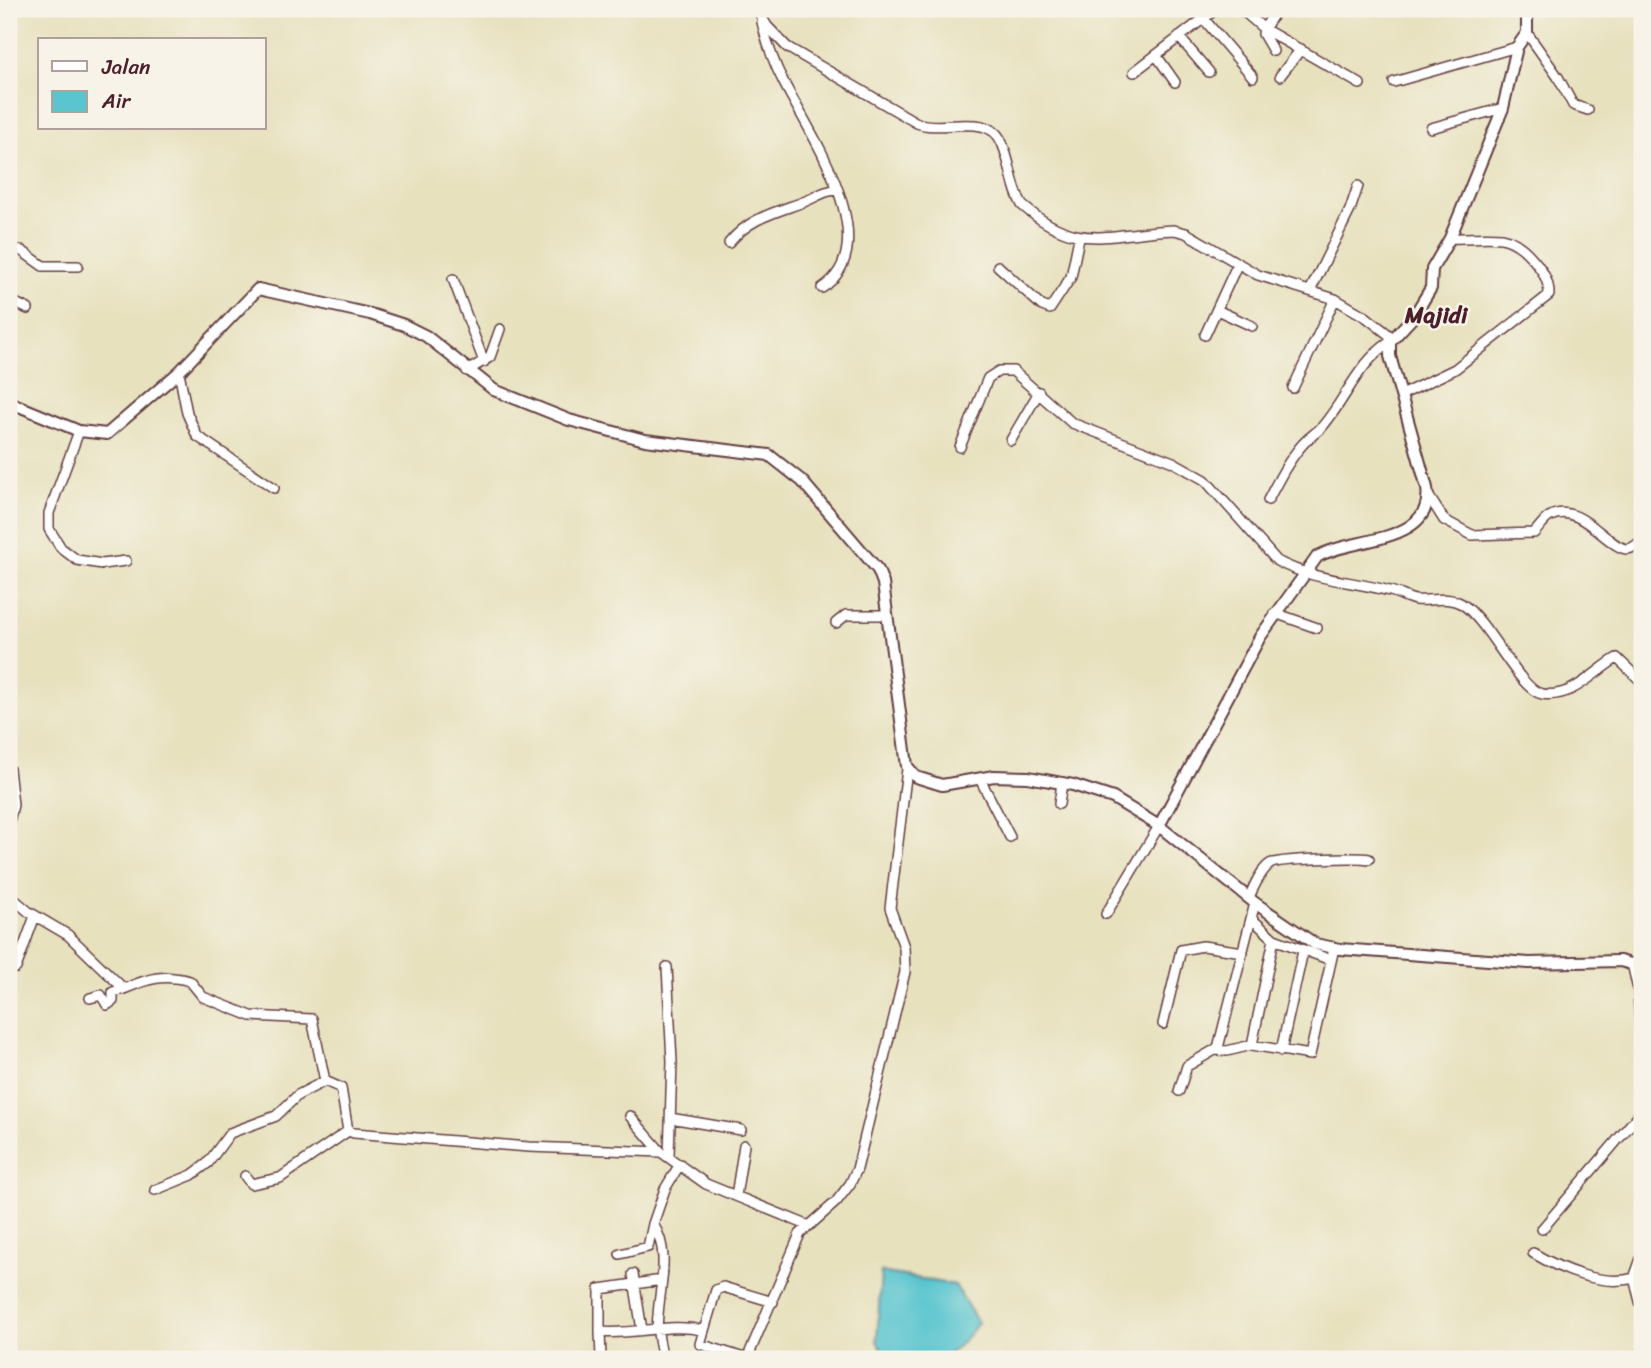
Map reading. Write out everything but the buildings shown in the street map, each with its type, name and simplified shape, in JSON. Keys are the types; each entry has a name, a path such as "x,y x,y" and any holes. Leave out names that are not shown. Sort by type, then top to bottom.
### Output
{"street":[{"path":"1134,72 1216,9"},
{"path":"1241,9 1264,29 1360,83"},
{"path":"1273,51 1263,34 1277,9"},
{"path":"1268,500 1284,469 1301,445 1323,426 1349,384 1414,316 1431,288 1432,269 1450,238 1503,108 1517,47 1527,33 1527,9"},
{"path":"759,13 772,58 838,190 846,219 845,257 838,276 822,288"},
{"path":"759,13 786,47 917,123 930,127 973,125 991,129 1002,142 1022,205 1070,235 1079,238 1174,230 1201,239 1267,279 1311,289 1335,299 1366,317 1391,340"},
{"path":"1203,18 1253,77"},
{"path":"1527,33 1559,77 1573,105 1588,110"},
{"path":"1179,37 1209,72"},
{"path":"1394,82 1517,47"},
{"path":"1280,76 1301,49"},
{"path":"1156,55 1175,82"},
{"path":"1431,128 1503,108"},
{"path":"1311,289 1350,211 1359,186"},
{"path":"729,243 742,229 767,214 823,192 838,190"},
{"path":"998,266 1042,306 1050,309 1071,277 1079,238"},
{"path":"1402,395 1455,369 1549,295 1548,284 1537,265 1517,244 1500,238 1450,238"},
{"path":"9,247 22,251 43,266 78,266"},
{"path":"1206,335 1238,263"},
{"path":"453,279 484,362"},
{"path":"9,402 79,432 101,435 113,431 179,372 251,294 261,288 404,325 426,336 494,390 515,400 622,435 706,449 764,453 778,459 802,481 875,565 883,583 885,615 907,769 890,908 902,940 905,972 857,1169 850,1184 836,1202 807,1225 797,1240 773,1302 747,1359 703,1346 699,1340 719,1287 773,1302"},
{"path":"1293,388 1335,299"},
{"path":"9,300 28,309"},
{"path":"1219,310 1252,326"},
{"path":"467,371 484,362 495,351 500,329"},
{"path":"1391,340 1390,355 1428,495 1444,520 1472,535 1530,534 1549,517 1562,514 1593,526 1623,548 1632,548 1642,540"},
{"path":"960,447 984,384 992,374 1013,371 1061,415 1084,430 1173,462 1205,480 1277,561 1305,573 1351,585 1391,591 1412,599 1446,599 1460,603 1498,644 1527,685 1540,694 1559,694 1574,687 1617,658 1642,682"},
{"path":"179,372 187,413 197,436 274,488"},
{"path":"1011,440 1039,392"},
{"path":"79,432 49,513 49,529 61,548 77,560 103,564 126,561"},
{"path":"1106,914 1159,826 1275,612 1317,557 1329,551 1381,538 1409,525 1423,513 1428,495"},
{"path":"1275,612 1317,628"},
{"path":"836,623 846,615 885,615"},
{"path":"9,769 13,805 9,822"},
{"path":"907,769 916,777 942,785 980,779 1028,777 1062,783 1113,798 1159,826 1304,939 1334,948 1529,963 1609,960 1637,965 1642,1074"},
{"path":"980,779 1010,837"},
{"path":"1059,804 1062,783"},
{"path":"1215,1051 1220,1042 1243,952 1252,900 1266,867 1276,861 1346,857 1369,859"},
{"path":"10,899 68,935 124,989"},
{"path":"9,970 16,968 35,916"},
{"path":"1251,918 1274,939 1331,960"},
{"path":"1252,1045 1274,939"},
{"path":"1163,1024 1181,950 1203,946 1243,952"},
{"path":"1179,1091 1186,1066 1215,1051 1252,1045 1305,1055 1311,1053 1334,948"},
{"path":"1280,1051 1303,951"},
{"path":"665,1154 670,1118 672,1060 667,967"},
{"path":"90,998 101,995 107,1005 113,1001 113,992 147,977 172,976 190,981 197,992 208,1000 251,1016 312,1018 326,1081"},
{"path":"326,1081 341,1088 348,1130"},
{"path":"155,1190 192,1175 208,1163 230,1133 276,1116 298,1095 326,1081"},
{"path":"1542,1229 1642,1111"},
{"path":"630,1116 665,1154 694,1178 807,1225"},
{"path":"670,1118 741,1130"},
{"path":"245,1175 251,1184 274,1181 348,1130 529,1147 665,1154"},
{"path":"736,1196 744,1145"},
{"path":"620,1254 648,1247 664,1189 680,1164"},
{"path":"653,1224 662,1240 663,1280 658,1330 663,1359"},
{"path":"1533,1253 1562,1267 1605,1280 1634,1278"},
{"path":"1642,1256 1634,1278 1642,1309"},
{"path":"633,1274 642,1331"},
{"path":"601,1359 600,1289 663,1280"},
{"path":"600,1332 658,1330 684,1326 702,1330"}],"water":[{"path":"881,1272 955,1285 978,1323 957,1348 940,1358 887,1359 877,1341"}],"district":[{"name":"Majidi","path":"1436,315"}]}
